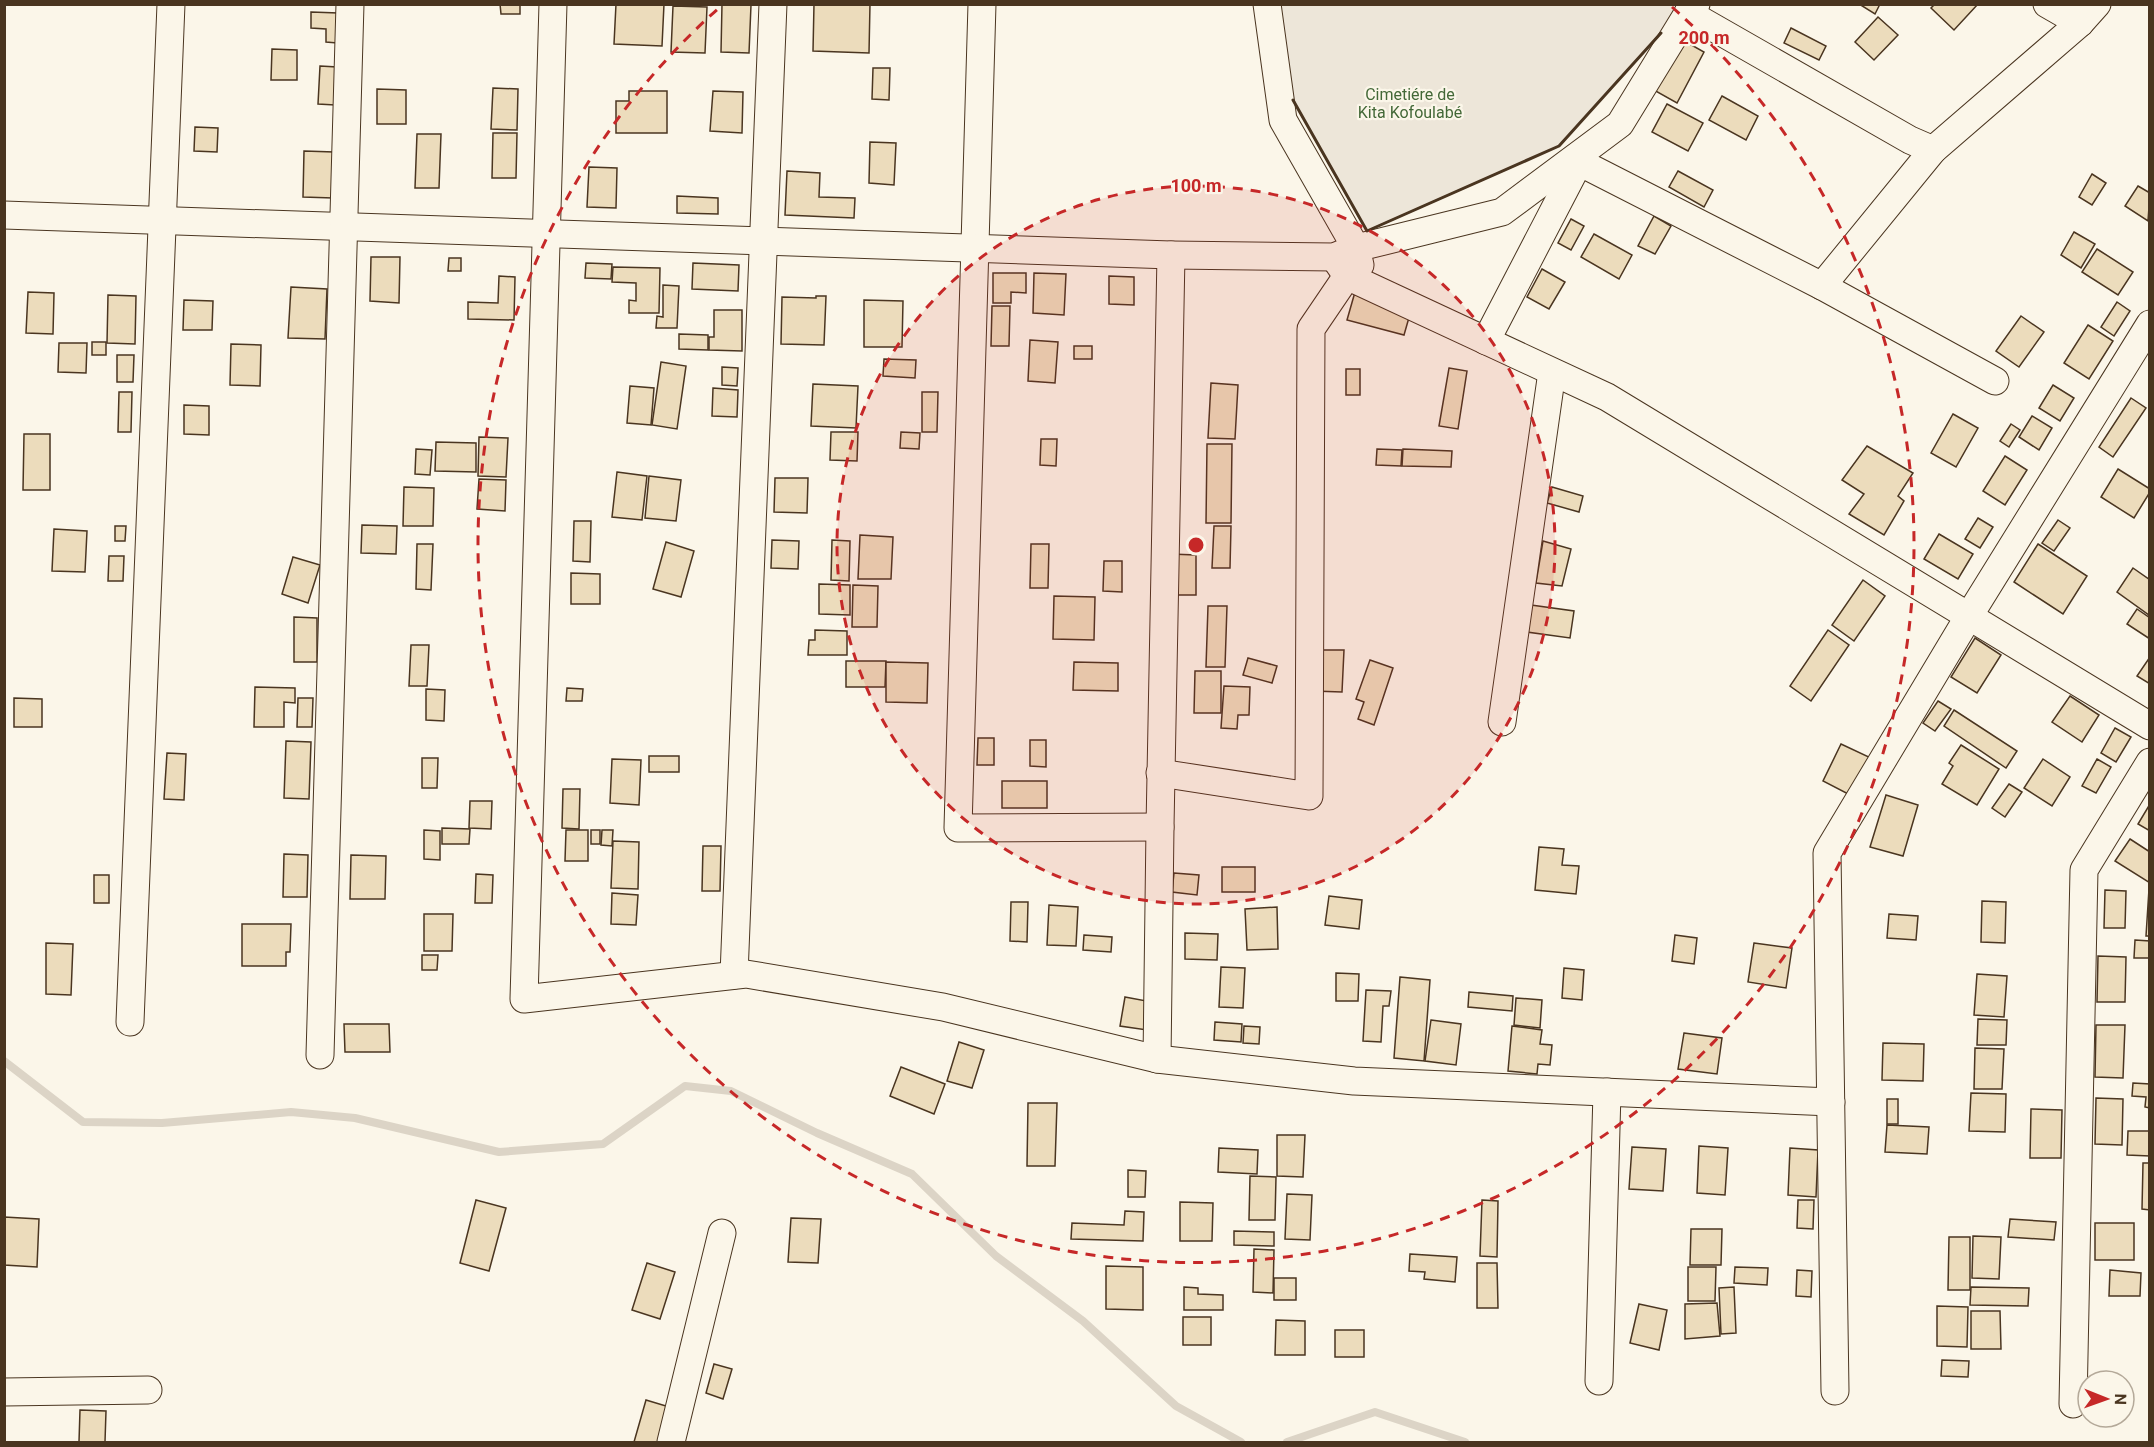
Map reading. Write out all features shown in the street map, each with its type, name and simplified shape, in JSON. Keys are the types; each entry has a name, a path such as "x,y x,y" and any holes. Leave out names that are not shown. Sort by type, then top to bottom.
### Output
{"street":[{"path":"130,1022 171,4"},
{"path":"320,1055 350,4"},
{"path":"553,4 524,999 746,974 943,1007 1157,1059 1354,1081 1831,1102"},
{"path":"734,975 773,4"},
{"path":"982,4 958,828 1160,827"},
{"path":"1267,4 1283,120 1350,266 1486,341 1607,397 2150,726"},
{"path":"2046,4 2089,14"},
{"path":"1486,341 1578,162 1620,124 1692,9 1910,140 1933,150"},
{"path":"1822,286 1933,150 2089,14"},
{"path":"4,215 1171,255 1350,266 1502,212 1620,124"},
{"path":"1578,162 1822,286 1995,381"},
{"path":"1157,1059 1160,773 1171,255"},
{"path":"1160,773 1309,796 1311,329 1350,266"},
{"path":"1835,1391 1827,853 1969,616 2150,324"},
{"path":"1502,723 1552,372"},
{"path":"2073,1404 2084,870 2150,762"},
{"path":"1599,1381 1607,1092"},
{"path":"671,1443 722,1233"},
{"path":"4,1392 148,1390"}],"green space":[{"name":"Cimetiére de Kita Kofoulabé","path":"1279,5 1683,5 1559,146 1367,231 1293,100"}],"building":[{"path":"500,4 520,4 520,14 501,14"},
{"path":"616,4 664,4 662,46 614,44"},
{"path":"722,4 751,5 749,53 721,52"},
{"path":"814,4 870,4 869,53 813,51"},
{"path":"1859,4 1880,4 1875,14"},
{"path":"1935,4 1978,4 1954,30 1931,8"},
{"path":"673,6 707,7 705,53 671,52"},
{"path":"311,12 338,13 337,43 326,42 326,29 311,28"},
{"path":"1878,17 1898,35 1874,60 1855,42"},
{"path":"1791,28 1826,46 1819,60 1784,43"},
{"path":"1679,38 1704,52 1677,103 1652,89"},
{"path":"272,49 297,50 297,80 271,80"},
{"path":"320,66 337,67 335,105 318,104"},
{"path":"873,68 890,68 889,100 872,99"},
{"path":"493,88 518,89 517,130 491,129"},
{"path":"377,89 406,90 406,124 377,124"},
{"path":"629,91 667,91 667,133 616,133 616,101 629,101"},
{"path":"713,91 743,92 742,133 710,131"},
{"path":"1722,96 1758,116 1746,140 1709,120"},
{"path":"1667,104 1703,123 1688,151 1652,132"},
{"path":"195,127 218,128 217,152 194,151"},
{"path":"493,133 517,133 516,178 492,178"},
{"path":"417,134 441,134 439,188 415,188"},
{"path":"870,142 896,143 894,185 869,183"},
{"path":"304,151 334,152 333,198 303,197"},
{"path":"589,167 617,168 616,208 587,207"},
{"path":"787,171 820,173 819,197 855,198 854,218 785,215"},
{"path":"1678,171 1713,190 1704,207 1669,187"},
{"path":"2092,174 2106,183 2092,205 2079,197"},
{"path":"2138,186 2150,193 2148,221 2125,206"},
{"path":"677,196 718,198 718,214 677,213"},
{"path":"1654,216 1671,226 1655,254 1638,246"},
{"path":"1571,219 1584,226 1571,250 1558,243"},
{"path":"2074,232 2095,244 2081,268 2061,255"},
{"path":"1594,234 1632,255 1619,279 1581,257"},
{"path":"2097,249 2133,272 2118,295 2082,272"},
{"path":"371,257 400,257 399,303 370,301"},
{"path":"449,258 461,258 461,271 448,271"},
{"path":"586,263 612,264 611,279 585,278"},
{"path":"693,263 739,265 738,291 692,289"},
{"path":"613,267 660,268 659,313 629,313 629,300 636,301 636,283 612,282"},
{"path":"1542,269 1565,282 1549,309 1527,297"},
{"path":"993,273 1026,273 1026,293 1011,292 1011,303 993,303"},
{"path":"1034,273 1066,274 1064,315 1033,313"},
{"path":"499,276 515,277 514,320 468,319 468,302 498,303"},
{"path":"1109,276 1134,277 1134,305 1109,304"},
{"path":"663,285 679,286 677,328 656,328 657,316 663,317"},
{"path":"291,287 327,289 325,339 288,338"},
{"path":"28,292 54,293 53,334 26,333"},
{"path":"1355,292 1412,307 1404,335 1347,320"},
{"path":"108,295 136,296 135,344 107,343"},
{"path":"816,296 826,296 824,345 781,344 782,297 816,298"},
{"path":"184,300 213,301 212,330 183,330"},
{"path":"864,300 903,301 902,347 864,347"},
{"path":"2117,302 2130,311 2114,336 2101,327"},
{"path":"992,306 1010,306 1009,346 991,346"},
{"path":"714,310 742,310 742,351 709,350 709,337 714,337"},
{"path":"2021,316 2044,332 2019,367 1996,351"},
{"path":"2088,325 2113,341 2089,379 2064,363"},
{"path":"679,334 708,335 708,350 679,349"},
{"path":"1030,340 1058,342 1055,383 1028,381"},
{"path":"92,342 106,342 106,355 92,355"},
{"path":"59,343 87,343 86,373 58,372"},
{"path":"231,344 261,345 260,386 230,385"},
{"path":"1074,346 1092,346 1092,359 1074,359"},
{"path":"117,355 134,355 133,382 117,382"},
{"path":"884,359 916,360 915,378 883,376"},
{"path":"661,362 686,366 677,429 652,425"},
{"path":"722,367 738,368 737,386 722,385"},
{"path":"1449,368 1467,371 1458,429 1439,426"},
{"path":"1346,369 1360,369 1360,395 1346,395"},
{"path":"1211,383 1238,385 1235,439 1208,438"},
{"path":"813,384 858,386 856,428 811,426"},
{"path":"2053,385 2074,398 2060,421 2039,408"},
{"path":"630,386 654,388 651,425 627,423"},
{"path":"713,388 738,390 737,417 712,416"},
{"path":"119,392 132,392 131,432 118,432"},
{"path":"922,392 938,392 937,432 922,432"},
{"path":"2131,398 2146,408 2113,457 2099,447"},
{"path":"184,405 209,406 209,435 184,434"},
{"path":"1953,414 1978,428 1956,467 1931,453"},
{"path":"2032,416 2052,428 2039,450 2019,437"},
{"path":"2011,424 2020,430 2009,447 2000,441"},
{"path":"831,432 858,432 857,461 830,460"},
{"path":"901,432 920,433 919,449 900,448"},
{"path":"24,434 50,434 50,490 23,490"},
{"path":"479,437 508,438 506,477 478,476"},
{"path":"1041,439 1057,439 1056,466 1040,465"},
{"path":"436,442 476,443 476,472 435,471"},
{"path":"1207,444 1232,444 1231,523 1206,523"},
{"path":"1867,446 1913,473 1898,496 1904,501 1884,535 1849,514 1864,494 1842,480"},
{"path":"416,449 432,450 430,475 415,474"},
{"path":"1377,449 1402,450 1401,466 1376,465"},
{"path":"1403,449 1452,451 1451,467 1402,466"},
{"path":"2005,456 2027,470 2005,505 1983,491"},
{"path":"2118,469 2150,489 2134,518 2101,497"},
{"path":"617,472 647,476 642,520 612,517"},
{"path":"649,476 681,480 676,521 645,518"},
{"path":"775,478 808,478 807,513 774,512"},
{"path":"479,479 506,480 505,511 477,509"},
{"path":"404,487 434,488 433,526 403,526"},
{"path":"1552,487 1583,496 1579,512 1547,503"},
{"path":"1978,518 1993,527 1980,548 1965,539"},
{"path":"2058,520 2070,528 2054,551 2042,543"},
{"path":"574,521 591,521 590,562 573,561"},
{"path":"362,525 397,526 396,554 361,553"},
{"path":"115,526 126,526 125,541 115,541"},
{"path":"1214,526 1231,526 1230,568 1212,568"},
{"path":"54,529 87,531 85,572 52,571"},
{"path":"1939,534 1973,554 1958,579 1924,559"},
{"path":"860,535 893,537 891,579 858,579"},
{"path":"772,540 799,541 798,569 771,568"},
{"path":"832,540 850,541 849,581 831,580"},
{"path":"1543,541 1571,549 1562,586 1536,583"},
{"path":"666,542 694,551 681,597 653,589"},
{"path":"417,544 433,544 431,590 416,589"},
{"path":"1031,544 1049,544 1048,588 1030,588"},
{"path":"2038,544 2087,576 2063,614 2014,582"},
{"path":"1170,554 1196,555 1196,595 1170,595"},
{"path":"109,556 124,556 123,581 108,581"},
{"path":"293,557 320,565 308,603 282,594"},
{"path":"1104,561 1122,561 1122,592 1103,591"},
{"path":"2133,568 2150,580 2149,615 2117,592"},
{"path":"571,573 600,574 600,604 571,604"},
{"path":"1863,580 1885,596 1854,641 1832,625"},
{"path":"819,584 850,585 850,615 819,614"},
{"path":"853,585 878,586 877,627 852,627"},
{"path":"1054,596 1095,597 1094,640 1053,639"},
{"path":"1531,605 1574,611 1570,638 1527,632"},
{"path":"1208,606 1227,606 1225,667 1206,667"},
{"path":"2137,609 2150,618 2150,639 2127,624"},
{"path":"294,617 317,618 317,662 294,662"},
{"path":"815,630 847,631 847,655 808,655 809,640 815,640"},
{"path":"1828,630 1849,645 1811,701 1790,686"},
{"path":"1975,638 2001,655 1977,693 1951,677"},
{"path":"411,645 429,645 427,686 409,686"},
{"path":"1314,650 1344,650 1342,692 1313,691"},
{"path":"2150,657 2150,684 2137,676"},
{"path":"1248,658 1277,666 1272,683 1243,675"},
{"path":"1370,660 1393,668 1374,725 1358,719 1364,702 1356,699"},
{"path":"846,661 886,661 885,687 846,687"},
{"path":"886,662 928,663 927,703 886,702"},
{"path":"1074,662 1118,663 1118,691 1073,690"},
{"path":"1195,671 1221,671 1221,713 1194,713"},
{"path":"1224,686 1250,687 1249,715 1238,715 1237,729 1221,728"},
{"path":"255,687 295,688 295,703 284,702 284,727 254,727"},
{"path":"567,688 583,689 582,701 566,701"},
{"path":"426,689 445,690 444,721 426,720"},
{"path":"2070,696 2099,715 2082,742 2052,722"},
{"path":"14,698 42,699 42,727 14,727"},
{"path":"298,698 313,698 312,727 297,727"},
{"path":"1938,701 1951,709 1935,731 1923,723"},
{"path":"1954,710 2017,751 2006,768 1944,726"},
{"path":"2115,728 2131,737 2116,762 2101,753"},
{"path":"978,738 994,738 994,765 977,765"},
{"path":"1030,740 1046,740 1046,767 1030,766"},
{"path":"286,741 311,742 309,799 284,798"},
{"path":"1841,744 1871,758 1852,796 1823,781"},
{"path":"1961,745 1999,769 1977,805 1942,784 1953,766 1949,763"},
{"path":"167,753 186,754 184,800 164,799"},
{"path":"649,756 679,756 679,772 649,772"},
{"path":"422,758 438,758 437,788 422,788"},
{"path":"612,759 641,760 639,805 610,803"},
{"path":"2043,759 2070,777 2052,806 2024,788"},
{"path":"2097,759 2111,767 2096,793 2082,786"},
{"path":"1002,781 1047,781 1047,808 1002,808"},
{"path":"2009,784 2022,792 2005,817 1992,808"},
{"path":"563,789 580,789 579,829 562,828"},
{"path":"1886,795 1918,805 1903,856 1870,847"},
{"path":"470,801 492,801 491,829 469,828"},
{"path":"2150,804 2150,831 2138,824"},
{"path":"442,828 470,829 469,844 442,844"},
{"path":"424,830 440,831 440,860 424,859"},
{"path":"566,830 588,830 588,861 565,861"},
{"path":"591,830 600,830 600,844 591,844"},
{"path":"602,830 613,830 612,846 601,845"},
{"path":"2130,839 2150,852 2150,883 2115,861"},
{"path":"613,841 639,842 638,889 611,888"},
{"path":"703,846 721,846 720,891 702,891"},
{"path":"1539,847 1564,849 1562,865 1579,866 1576,894 1535,890"},
{"path":"284,854 308,855 307,897 283,897"},
{"path":"351,855 386,856 385,899 350,899"},
{"path":"1222,867 1255,867 1255,892 1222,892"},
{"path":"1174,873 1199,875 1197,895 1172,892"},
{"path":"476,874 493,875 492,903 475,903"},
{"path":"94,875 109,875 109,903 94,903"},
{"path":"2149,889 2150,936 2146,936"},
{"path":"2105,890 2126,891 2125,928 2104,928"},
{"path":"612,893 638,895 636,925 611,924"},
{"path":"1329,896 1362,900 1359,929 1325,925"},
{"path":"1982,901 2006,902 2005,943 1981,942"},
{"path":"1011,902 1028,902 1027,942 1010,941"},
{"path":"1049,905 1078,907 1076,946 1047,945"},
{"path":"1277,907 1278,949 1247,950 1245,909"},
{"path":"424,914 453,914 452,951 424,951"},
{"path":"1889,914 1918,916 1916,940 1887,938"},
{"path":"242,924 291,924 290,952 286,952 286,966 242,966"},
{"path":"1185,933 1218,934 1217,960 1185,959"},
{"path":"1084,935 1112,937 1111,952 1083,950"},
{"path":"1675,935 1697,938 1694,964 1672,961"},
{"path":"2135,940 2150,941 2150,958 2134,958"},
{"path":"46,943 73,944 71,995 46,994"},
{"path":"1754,943 1792,948 1786,988 1748,982"},
{"path":"422,955 438,955 437,970 422,970"},
{"path":"2098,956 2126,957 2125,1002 2097,1002"},
{"path":"1221,967 1245,968 1243,1008 1219,1007"},
{"path":"1564,968 1584,970 1582,1000 1562,998"},
{"path":"1336,973 1359,974 1358,1001 1336,1001"},
{"path":"1977,974 2007,976 2004,1017 1974,1015"},
{"path":"1400,977 1430,980 1424,1061 1394,1058"},
{"path":"1366,990 1391,991 1389,1006 1383,1006 1381,1042 1363,1041"},
{"path":"1469,992 1513,996 1512,1011 1468,1007"},
{"path":"1125,997 1152,1002 1147,1030 1120,1026"},
{"path":"1516,998 1542,1000 1540,1028 1514,1025"},
{"path":"1978,1019 2007,1020 2006,1045 1977,1045"},
{"path":"1431,1020 1461,1024 1456,1065 1425,1061"},
{"path":"1215,1022 1242,1024 1241,1042 1214,1040"},
{"path":"344,1024 389,1024 390,1052 345,1052"},
{"path":"2096,1025 2125,1025 2123,1078 2095,1077"},
{"path":"1244,1026 1260,1027 1259,1044 1243,1043"},
{"path":"1512,1026 1542,1030 1540,1044 1552,1045 1550,1065 1538,1064 1537,1074 1508,1071"},
{"path":"1684,1033 1722,1038 1717,1074 1678,1069"},
{"path":"959,1042 984,1050 972,1088 947,1081"},
{"path":"1883,1043 1924,1044 1923,1081 1882,1080"},
{"path":"1975,1048 2004,1049 2002,1089 1974,1089"},
{"path":"901,1067 945,1084 934,1114 890,1096"},
{"path":"2133,1083 2150,1084 2150,1108 2145,1107 2146,1097 2132,1096"},
{"path":"1971,1093 2006,1094 2005,1132 1969,1131"},
{"path":"2096,1098 2123,1099 2122,1145 2095,1144"},
{"path":"1887,1099 1898,1099 1898,1124 1887,1124"},
{"path":"1028,1103 1057,1103 1055,1166 1027,1166"},
{"path":"2031,1109 2062,1110 2061,1158 2030,1158"},
{"path":"1887,1125 1929,1127 1927,1154 1885,1152"},
{"path":"2128,1131 2150,1131 2150,1156 2127,1155"},
{"path":"1277,1135 1305,1135 1303,1177 1277,1176"},
{"path":"1699,1146 1728,1148 1725,1195 1697,1193"},
{"path":"1632,1147 1666,1149 1663,1191 1629,1189"},
{"path":"1219,1148 1258,1150 1257,1174 1218,1172"},
{"path":"1790,1148 1818,1150 1816,1197 1788,1195"},
{"path":"2143,1163 2150,1163 2150,1210 2142,1209"},
{"path":"1128,1170 1146,1171 1145,1197 1128,1197"},
{"path":"1250,1176 1276,1177 1275,1220 1249,1220"},
{"path":"1287,1194 1312,1195 1310,1240 1285,1239"},
{"path":"476,1200 506,1208 489,1271 460,1263"},
{"path":"1482,1200 1498,1201 1497,1257 1480,1256"},
{"path":"1798,1200 1814,1200 1813,1229 1797,1228"},
{"path":"1180,1202 1213,1203 1212,1241 1180,1241"},
{"path":"1125,1211 1144,1212 1143,1241 1071,1239 1072,1223 1124,1225"},
{"path":"4,1217 39,1219 37,1267 4,1265"},
{"path":"791,1218 821,1219 818,1263 788,1262"},
{"path":"2010,1219 2056,1222 2054,1240 2008,1237"},
{"path":"2095,1223 2134,1223 2134,1260 2095,1260"},
{"path":"1691,1229 1722,1229 1721,1265 1690,1265"},
{"path":"1234,1231 1274,1232 1274,1246 1234,1245"},
{"path":"1973,1236 2001,1237 1999,1279 1972,1278"},
{"path":"1949,1237 1970,1237 1970,1290 1948,1290"},
{"path":"1254,1249 1274,1250 1273,1293 1253,1292"},
{"path":"1410,1254 1457,1257 1455,1282 1424,1279 1425,1272 1409,1271"},
{"path":"647,1263 675,1272 660,1319 632,1310"},
{"path":"1477,1263 1497,1263 1498,1308 1477,1308"},
{"path":"1106,1266 1143,1267 1143,1310 1106,1309"},
{"path":"1688,1267 1716,1267 1715,1301 1688,1301"},
{"path":"1735,1267 1768,1268 1767,1285 1734,1283"},
{"path":"1797,1270 1812,1271 1811,1297 1796,1296"},
{"path":"2110,1270 2141,1273 2140,1296 2109,1296"},
{"path":"1274,1278 1296,1278 1296,1300 1274,1300"},
{"path":"1184,1287 1198,1288 1198,1294 1223,1295 1223,1310 1184,1310"},
{"path":"1734,1287 1736,1333 1721,1334 1719,1288"},
{"path":"1971,1287 2029,1288 2028,1306 1970,1305"},
{"path":"1717,1303 1720,1336 1685,1339 1685,1304"},
{"path":"1639,1304 1667,1310 1659,1350 1630,1343"},
{"path":"1937,1306 1968,1307 1967,1347 1937,1346"},
{"path":"1971,1311 2000,1311 2001,1349 1971,1349"},
{"path":"1183,1317 1211,1317 1211,1345 1183,1345"},
{"path":"1276,1320 1305,1321 1305,1355 1275,1355"},
{"path":"1335,1330 1364,1330 1364,1357 1335,1357"},
{"path":"1942,1360 1969,1361 1968,1377 1941,1376"},
{"path":"714,1364 732,1369 723,1399 706,1393"},
{"path":"646,1400 676,1409 667,1442 634,1442"},
{"path":"80,1410 106,1411 105,1442 79,1442"}],"waterway":[{"path":"4,1061 83,1122 162,1123 291,1112 355,1118 499,1152 603,1144 685,1086 731,1091 817,1133 912,1174 996,1256 1083,1321 1176,1406 1241,1442"},
{"path":"1287,1442 1375,1412 1465,1442"}],"wall":[{"path":"1293,100 1367,231 1559,146 1661,33"}]}
